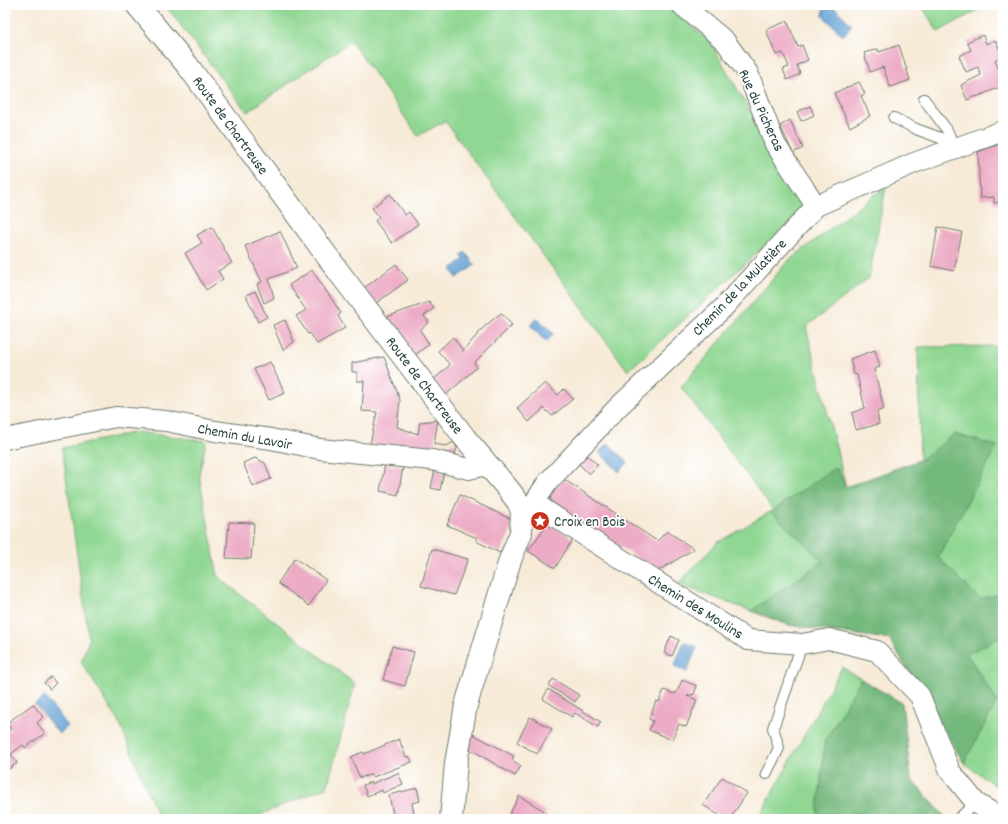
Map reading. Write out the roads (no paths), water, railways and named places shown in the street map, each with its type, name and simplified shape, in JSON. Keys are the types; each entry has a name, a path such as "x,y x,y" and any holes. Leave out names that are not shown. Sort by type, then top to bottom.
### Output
{"main road":[{"name":"Route de Chartreuse","path":"137,5 188,66 346,281 486,465 518,502 529,506"},
{"path":"451,819 456,763 466,705 510,560 521,533 529,506"}],"street":[{"name":"Rue du Picheras","path":"682,5 725,41 748,73 775,144 816,206"},
{"name":"Chemin de la Mulatière","path":"529,506 547,483 617,408 723,308 816,206 914,163 1003,131"},
{"name":"Chemin du Lavoir","path":"5,438 116,417 166,421 214,431 271,439 320,449 432,460 469,469 486,465"},
{"name":"Chemin des Moulins","path":"529,506 543,509 748,640 802,644 829,638 877,651 920,696 950,771 976,803 1003,819"}],"lane":[{"path":"924,99 947,130 955,148"},
{"path":"894,118 916,129 946,140 955,148"},
{"path":"766,774 780,748 773,728 802,644"},
{"path":"958,819 976,803"}],"water":[{"path":"832,5 852,25 843,36 822,15 824,14 824,7 830,7"},
{"path":"465,252 475,265 457,278 451,269 464,259 461,255"},
{"path":"538,318 554,334 546,342 530,325"},
{"path":"608,443 628,463 619,472 599,452"},
{"path":"684,642 697,647 687,672 674,666"},
{"path":"45,697 68,726 59,734 35,704"}],"place":[{"name":"Croix en Bois","path":"540,521"}]}
